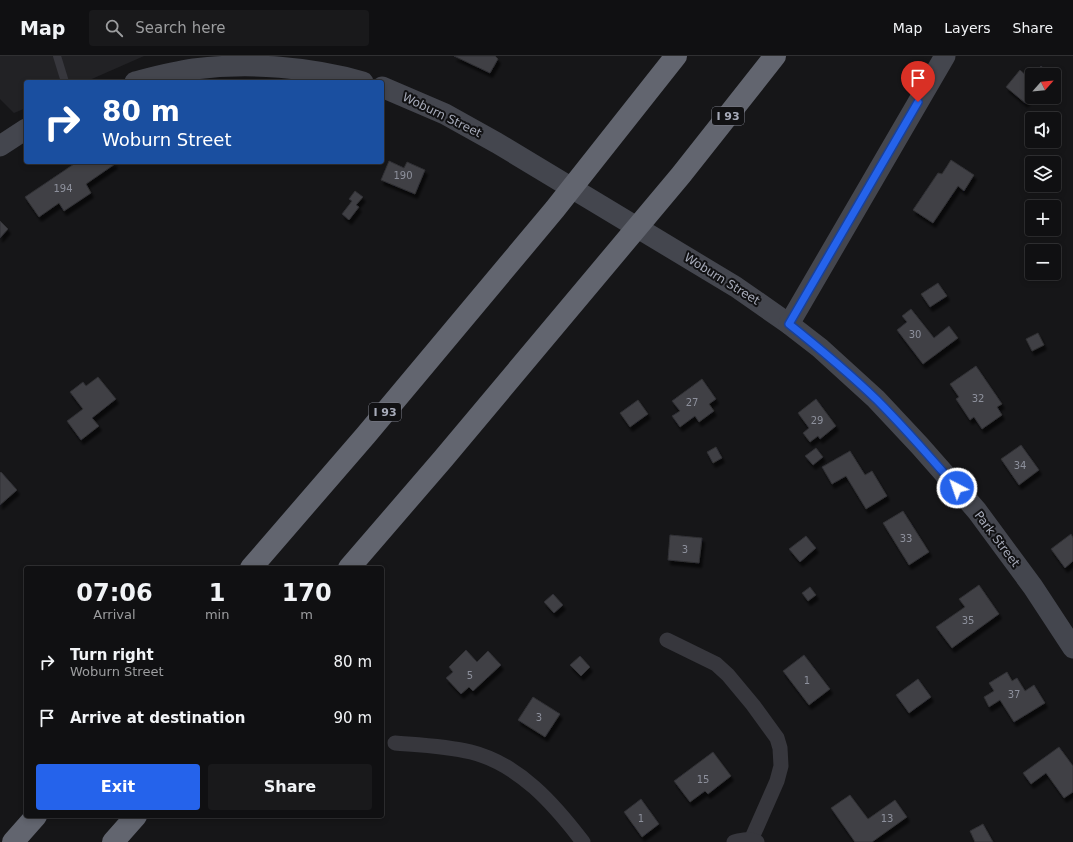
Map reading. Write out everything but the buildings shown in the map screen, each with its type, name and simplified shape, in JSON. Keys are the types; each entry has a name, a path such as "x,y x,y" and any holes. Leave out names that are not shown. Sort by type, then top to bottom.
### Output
{"highway":[{"name":"I 93","path":"253,566 371,429 555,209 676,56"},
{"name":"I 93","path":"351,566 444,459 681,175 775,56"},
{"path":"13,842 34,818"},
{"path":"113,842 134,818"}],"street":[{"path":"789,324 945,56"},
{"path":"142,80 227,61 257,66 292,69 353,80"},
{"name":"Woburn Street","path":"384,88 445,114 533,165 736,287 789,324"},
{"path":"0,146 24,130"},
{"name":"Park Street","path":"789,324 820,348 876,399 939,466 976,511 1033,587 1073,648"},
{"path":"667,640 716,664 728,675 753,705 777,738 782,757 780,770 754,841 743,840 734,842"},
{"path":"395,742 450,748 472,753 494,761 526,780 536,789 554,806 583,842"}],"lane":[{"path":"57,56 65,80"}],"shaded area":[{"path":"0,56 144,56 90,80 24,80 24,109 14,113 0,99"}],"route":[{"path":"918,102 789,324 820,348 876,399 939,466 957,488"}]}
